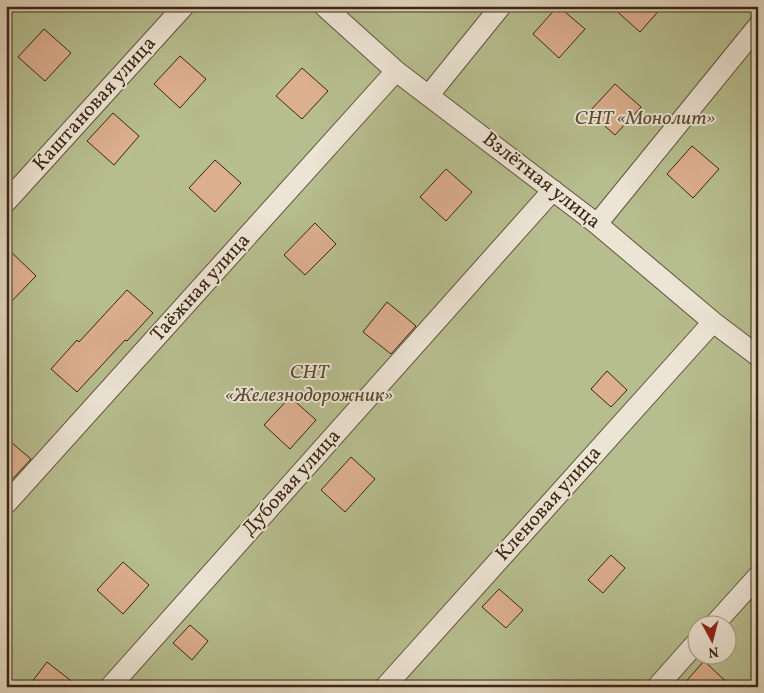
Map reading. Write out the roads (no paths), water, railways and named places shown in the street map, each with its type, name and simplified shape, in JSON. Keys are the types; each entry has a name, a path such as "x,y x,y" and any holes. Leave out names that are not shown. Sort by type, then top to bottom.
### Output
{"street":[{"name":"Каштановая улица","path":"6,202 184,6"},
{"name":"Взлётная улица","path":"324,6 396,71 597,224 713,322 758,356"},
{"path":"429,95 501,6"},
{"path":"597,224 758,26"},
{"name":"Таёжная улица","path":"6,504 396,71"},
{"name":"Дубовая улица","path":"110,687 553,190"},
{"name":"Кленовая улица","path":"384,687 713,322"},
{"path":"722,616 758,576"},
{"path":"658,687 686,655"}],"park label":[{"name":"СНТ «Монолит»","path":"645,119"},
{"name":"СНТ «Железнодорожник»","path":"309,384"}]}
